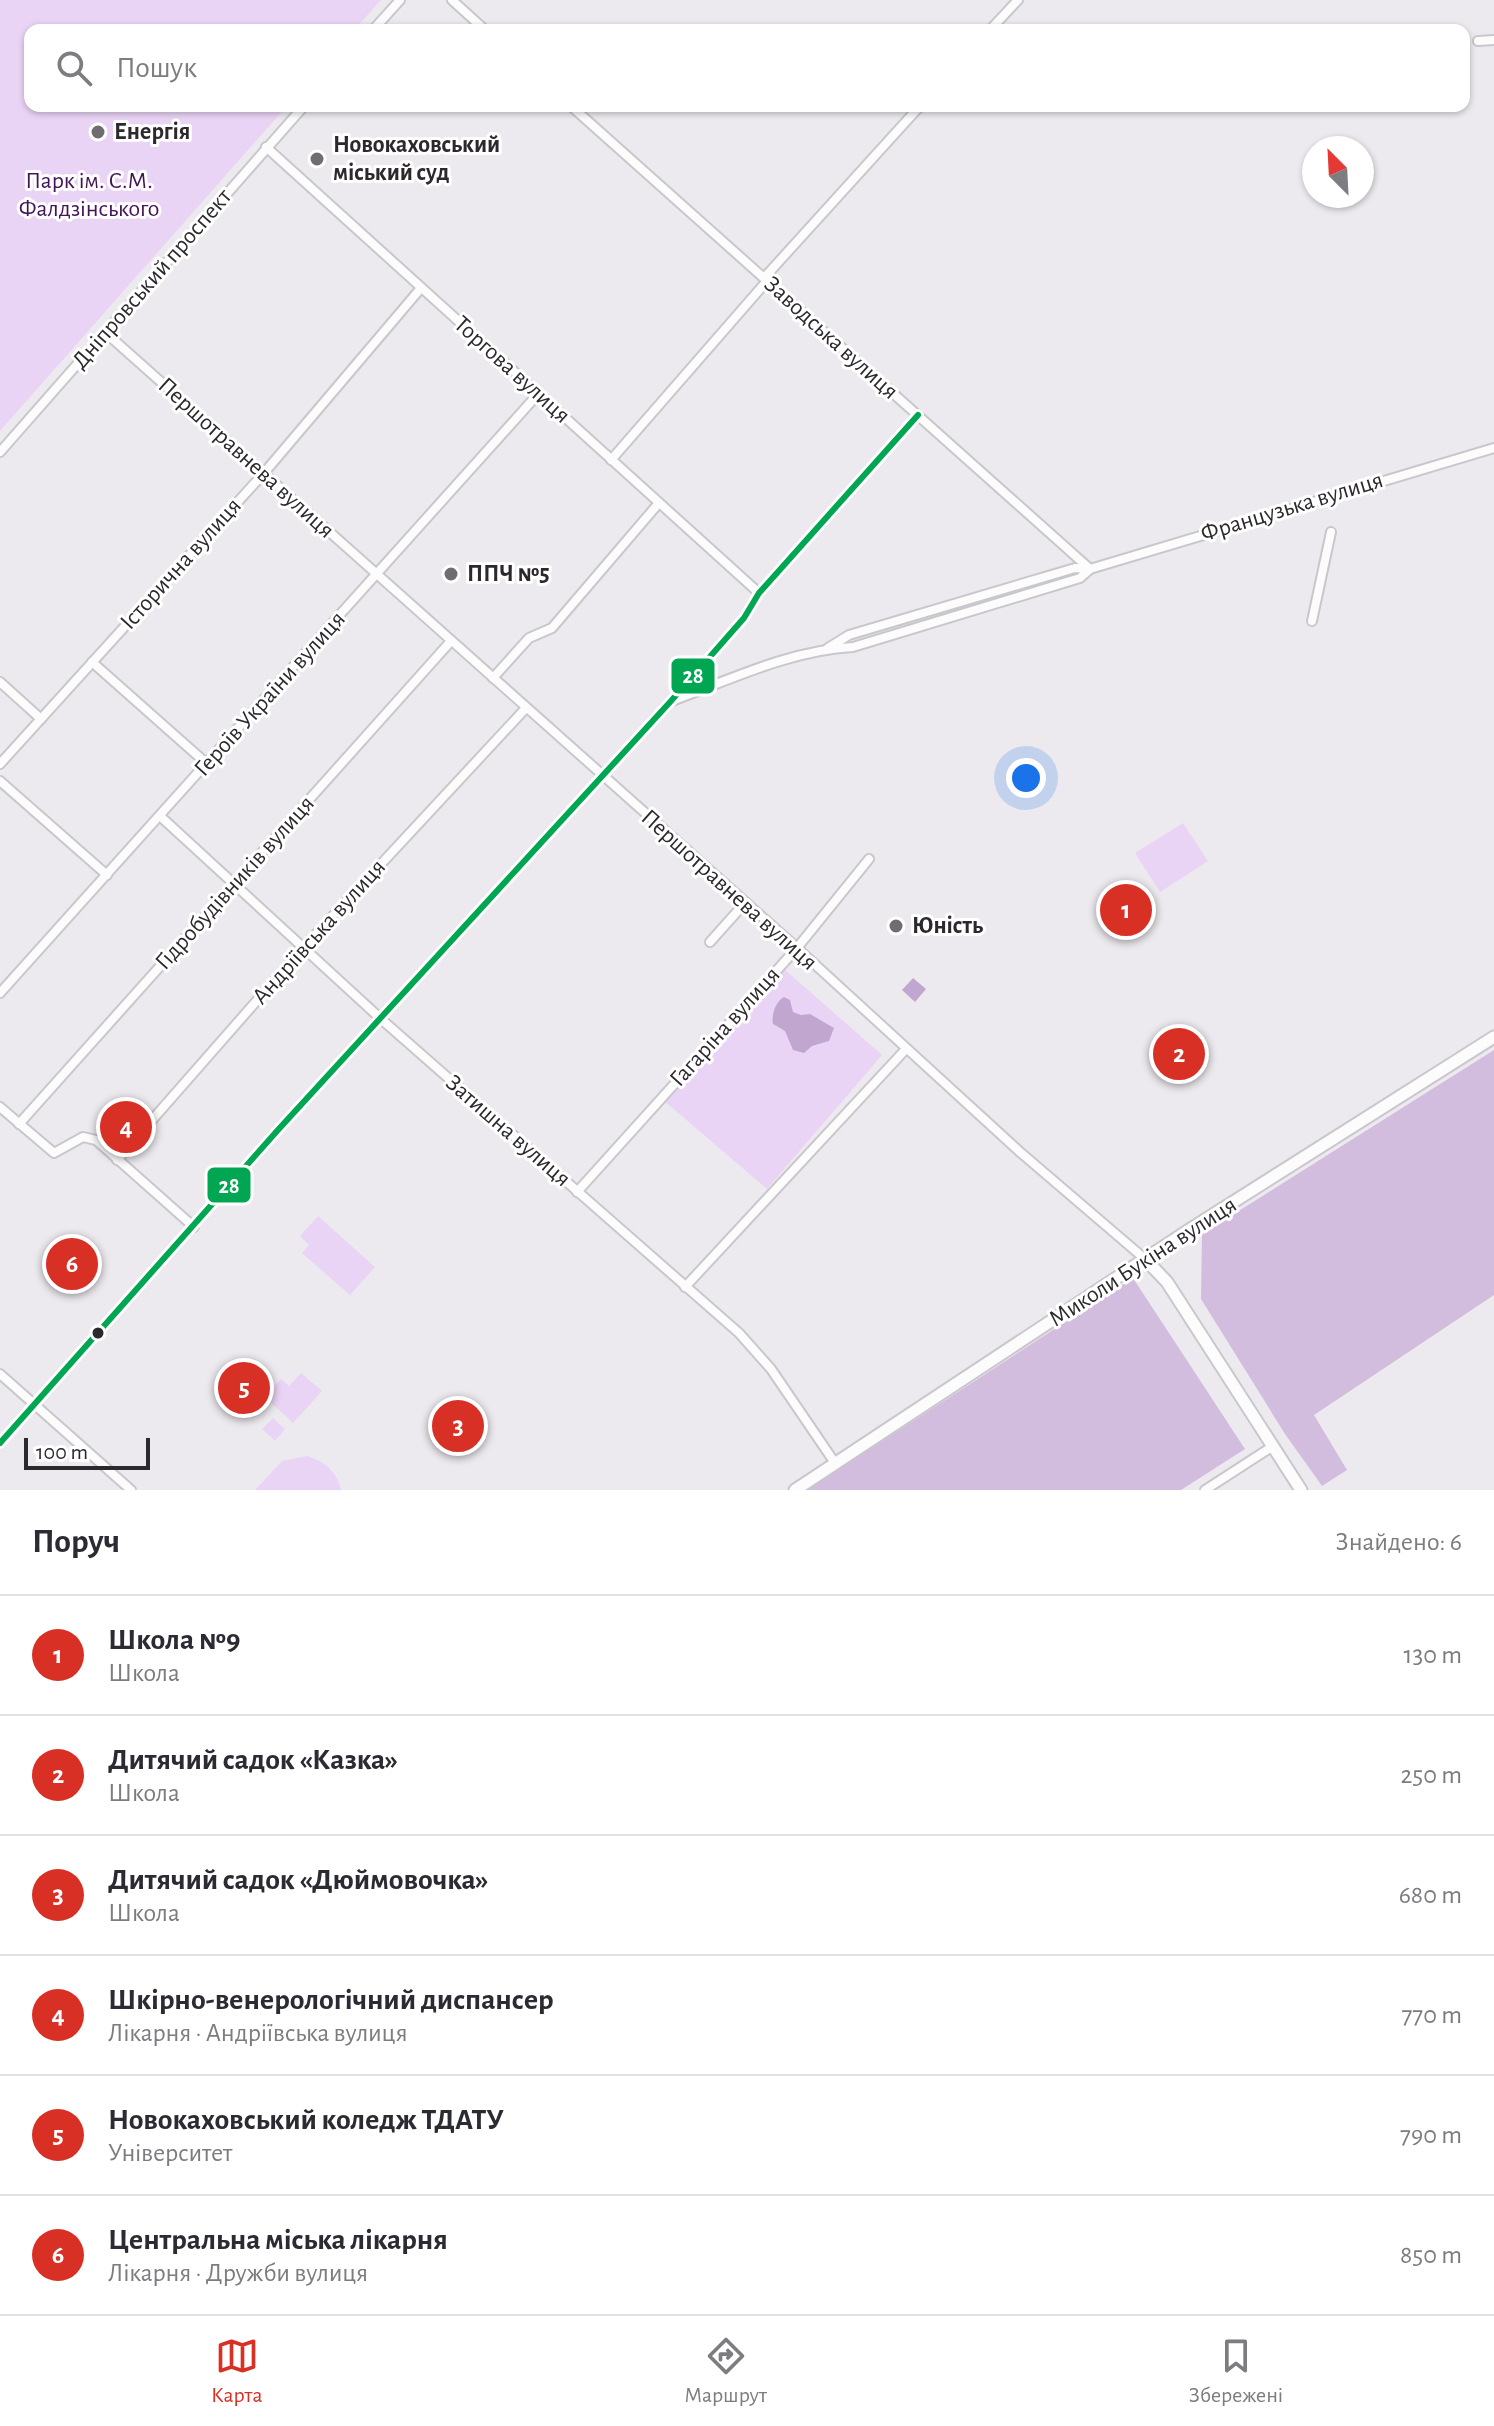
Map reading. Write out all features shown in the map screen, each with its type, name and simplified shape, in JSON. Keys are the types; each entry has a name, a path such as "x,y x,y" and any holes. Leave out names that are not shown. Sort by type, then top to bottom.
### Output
{"street":[{"path":"378,24 400,0"},
{"path":"452,0 478,24"},
{"path":"996,24 1018,0"},
{"path":"1478,41 1494,40"},
{"name":"Дніпровський проспект","path":"0,452 298,112"},
{"name":"Заводська вулиця","path":"578,112 1090,569"},
{"path":"611,460 915,112"},
{"name":"Торгова вулиця","path":"266,147 759,593"},
{"name":"Історична вулиця","path":"0,764 264,473 421,288"},
{"name":"Першотравнева вулиця","path":"106,333 797,948 1020,1152 1145,1259 1167,1282 1301,1490"},
{"name":"Героїв України вулиця","path":"0,993 538,394"},
{"path":"0,1443 277,1131 671,701 744,618 759,593 918,415"},
{"name":"Французька вулиця","path":"671,701 828,648 853,647 1080,578 1090,569 1494,448"},
{"path":"493,678 529,638 552,628 658,504"},
{"path":"1312,621 1331,532"},
{"name":"Гідробудівників вулиця","path":"19,1124 451,641"},
{"path":"92,662 206,763"},
{"path":"0,682 41,719"},
{"name":"Андріївська вулиця","path":"117,1160 303,948 526,708"},
{"path":"0,781 107,875"},
{"name":"Затишна вулиця","path":"160,816 381,1019 739,1333 771,1369 835,1463"},
{"name":"Гагаріна вулиця","path":"577,1192 797,948 869,859"},
{"path":"710,942 744,904"},
{"name":"Миколи Букіна вулиця","path":"795,1490 1145,1259 1494,1037"},
{"path":"685,1287 906,1049"},
{"path":"0,1107 54,1153 83,1137 96,1140 194,1227"},
{"path":"0,1374 131,1490"},
{"path":"1205,1490 1273,1446"}],"green space":[{"name":"Парк ім. С.М. Фалдзінського","path":"0,0 381,0 359,24 24,24 24,112 282,112 0,431"},
{"path":"1183,823 1208,861 1160,892 1135,853"},
{"path":"783,968 882,1055 767,1189 663,1100"},
{"path":"318,1216 375,1267 350,1295 302,1253 309,1245 300,1236"},
{"path":"301,1373 322,1391 293,1423 264,1396 281,1379 289,1386"},
{"path":"273,1418 285,1429 275,1441 262,1429"},
{"path":"307,1456 329,1468 341,1490 255,1490 282,1461"}],"shaded area":[{"path":"913,978 926,989 915,1002 902,990"},
{"path":"784,997 790,1000 793,1012 810,1014 834,1028 829,1041 812,1046 804,1053 793,1050 785,1031 773,1024 775,1009"},
{"path":"1494,1050 1494,1295 1314,1415 1347,1470 1322,1486 1285,1434 1201,1299 1202,1234"},
{"path":"1133,1278 1245,1449 1181,1490 807,1490"}],"transit line":[{"name":"28","path":"0,1443 277,1131 671,701 744,618 759,593 918,415"}],"place":[{"name":"Енергія","path":"98,132"},
{"name":"Новокаховський міський суд","path":"317,159"},
{"name":"ППЧ №5","path":"451,574"},
{"name":"Школа №9","path":"1126,910"},
{"name":"Юність","path":"896,926"},
{"name":"Дитячий садок «Казка»","path":"1179,1054"},
{"name":"Шкірно-венерологічний диспансер","path":"126,1127"},
{"name":"Центральна міська лікарня","path":"72,1264"},
{"name":"Новокаховський коледж ТДАТУ","path":"244,1388"},
{"name":"Дитячий садок «Дюймовочка»","path":"458,1426"}]}
